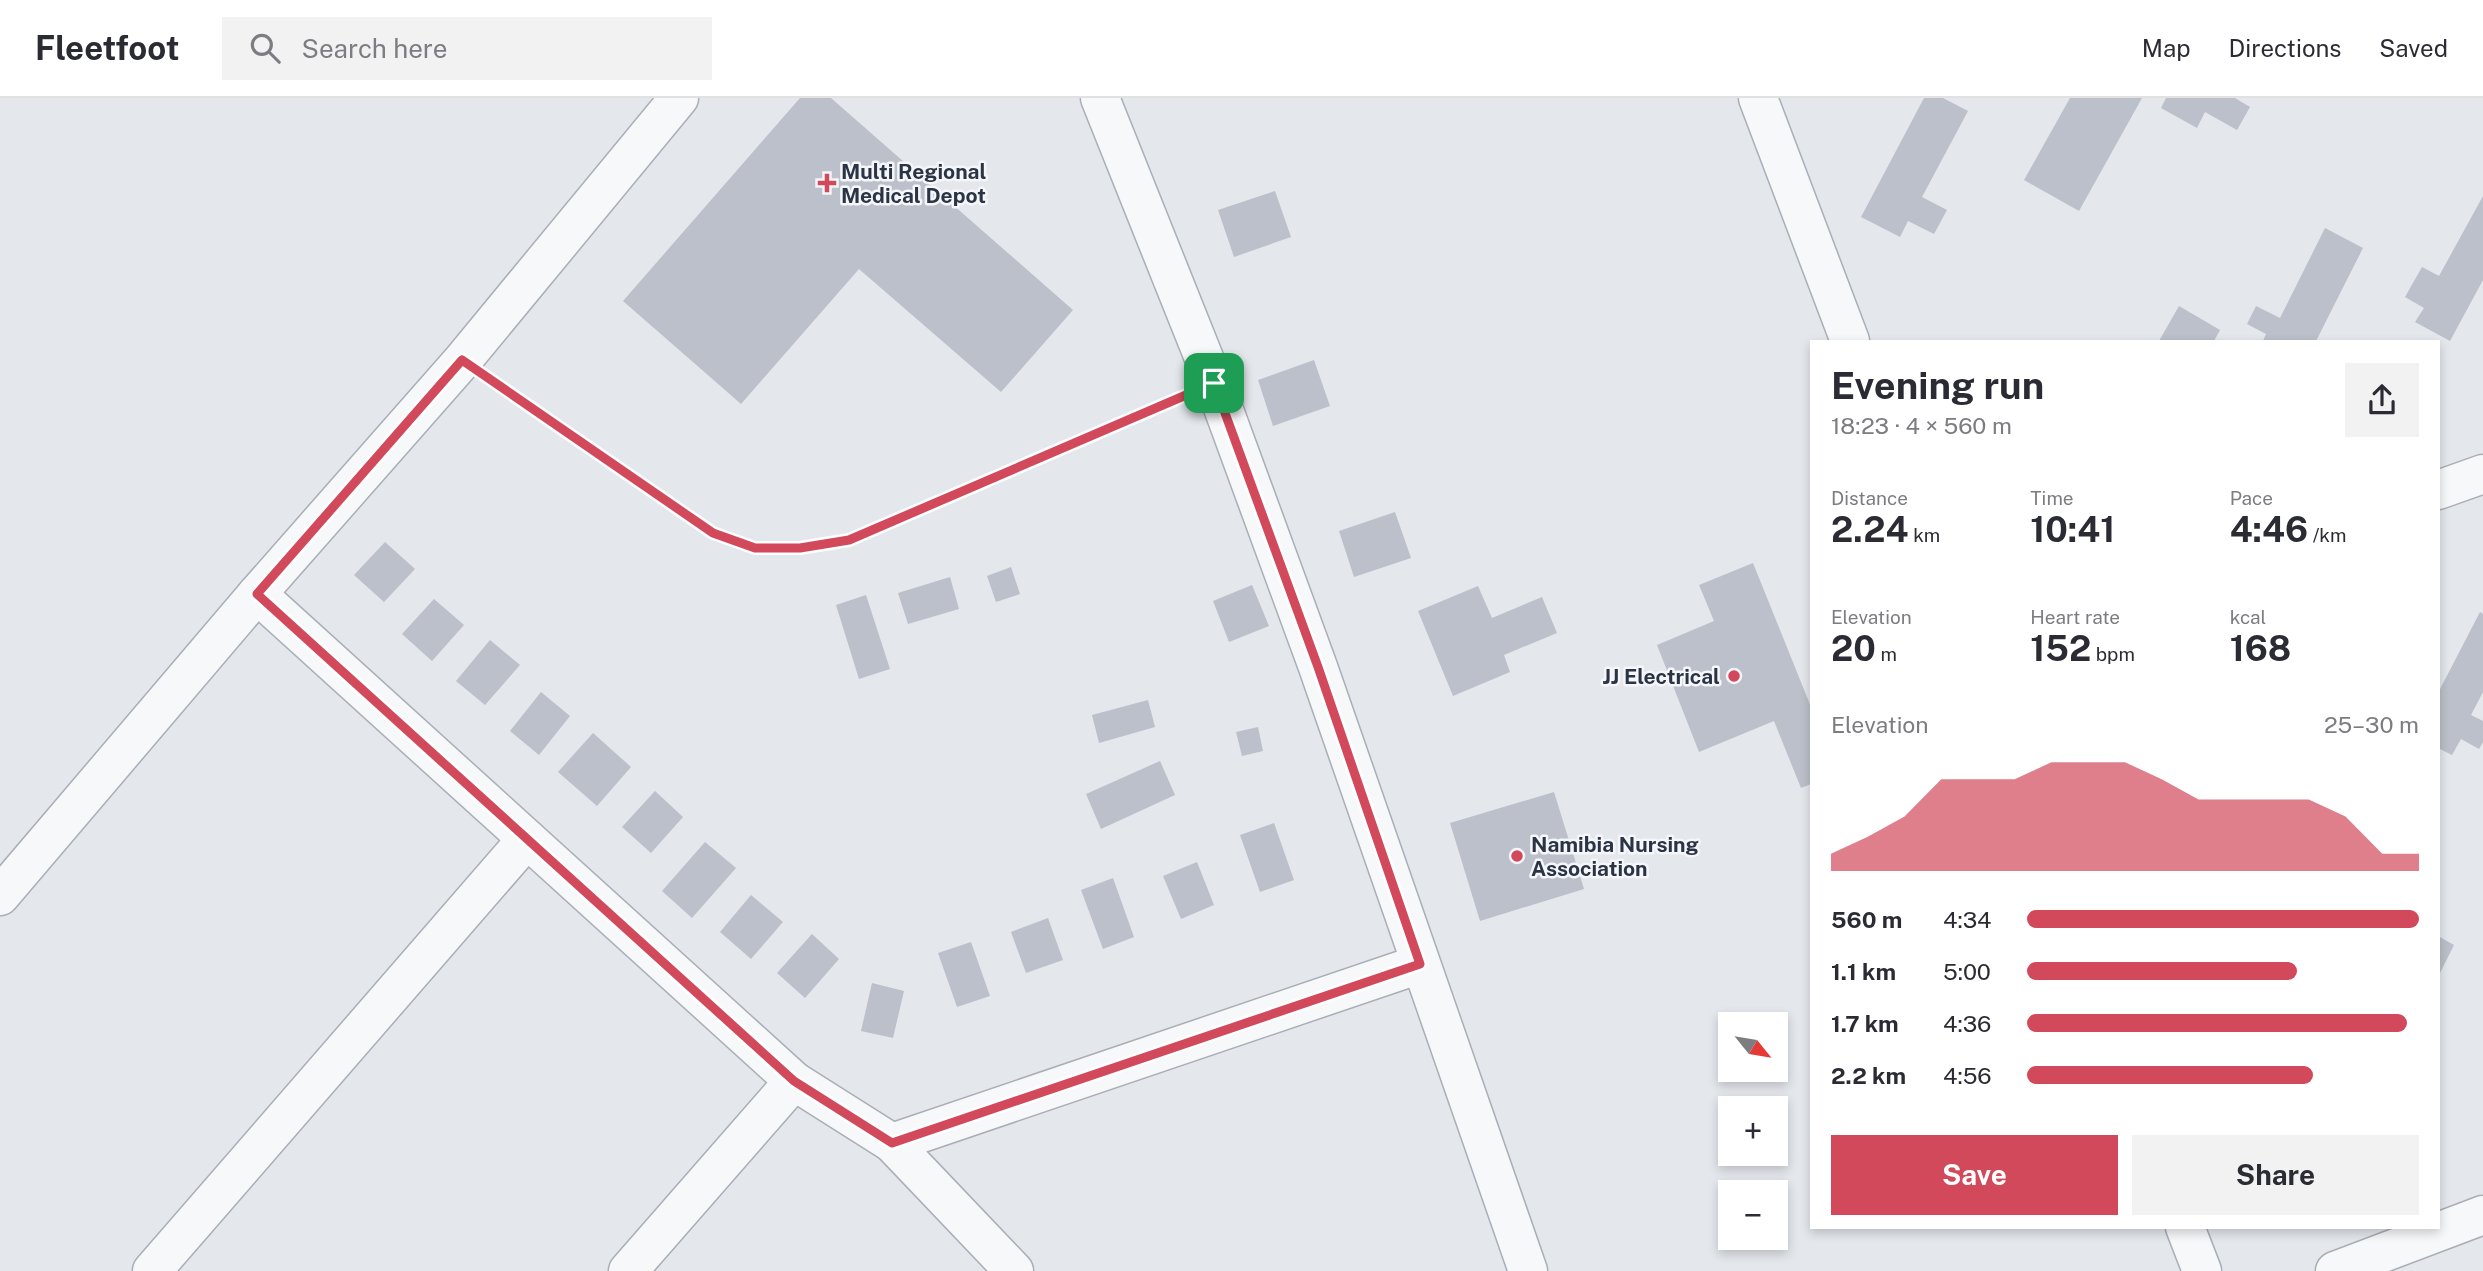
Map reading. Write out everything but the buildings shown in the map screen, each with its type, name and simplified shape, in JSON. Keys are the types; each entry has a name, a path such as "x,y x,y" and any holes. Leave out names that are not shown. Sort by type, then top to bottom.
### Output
{"street":[{"path":"0,896 257,594 462,360 679,98"},
{"path":"1100,98 1214,383 1318,667 1528,1271"},
{"path":"1758,98 1850,340"},
{"path":"2440,489 2483,474"},
{"path":"257,594 794,1081 892,1143 1014,1271"},
{"path":"152,1271 527,839"},
{"path":"892,1143 1420,964"},
{"path":"628,1271 794,1081"},
{"path":"2334,1271 2483,1215"},
{"path":"2186,1229 2202,1271"}],"path":[{"path":"462,360 713,533 755,548 800,548 849,540 1214,383"}],"place":[{"name":"Multi Regional Medical Depot","path":"827,183"},
{"name":"JJ Electrical","path":"1734,676"},
{"name":"Namibia Nursing Association","path":"1517,856"}],"route":[{"path":"462,360 713,533 755,548 800,548 849,540 1214,383 1318,667 1420,964 892,1143 794,1081 257,594 462,360"}]}
